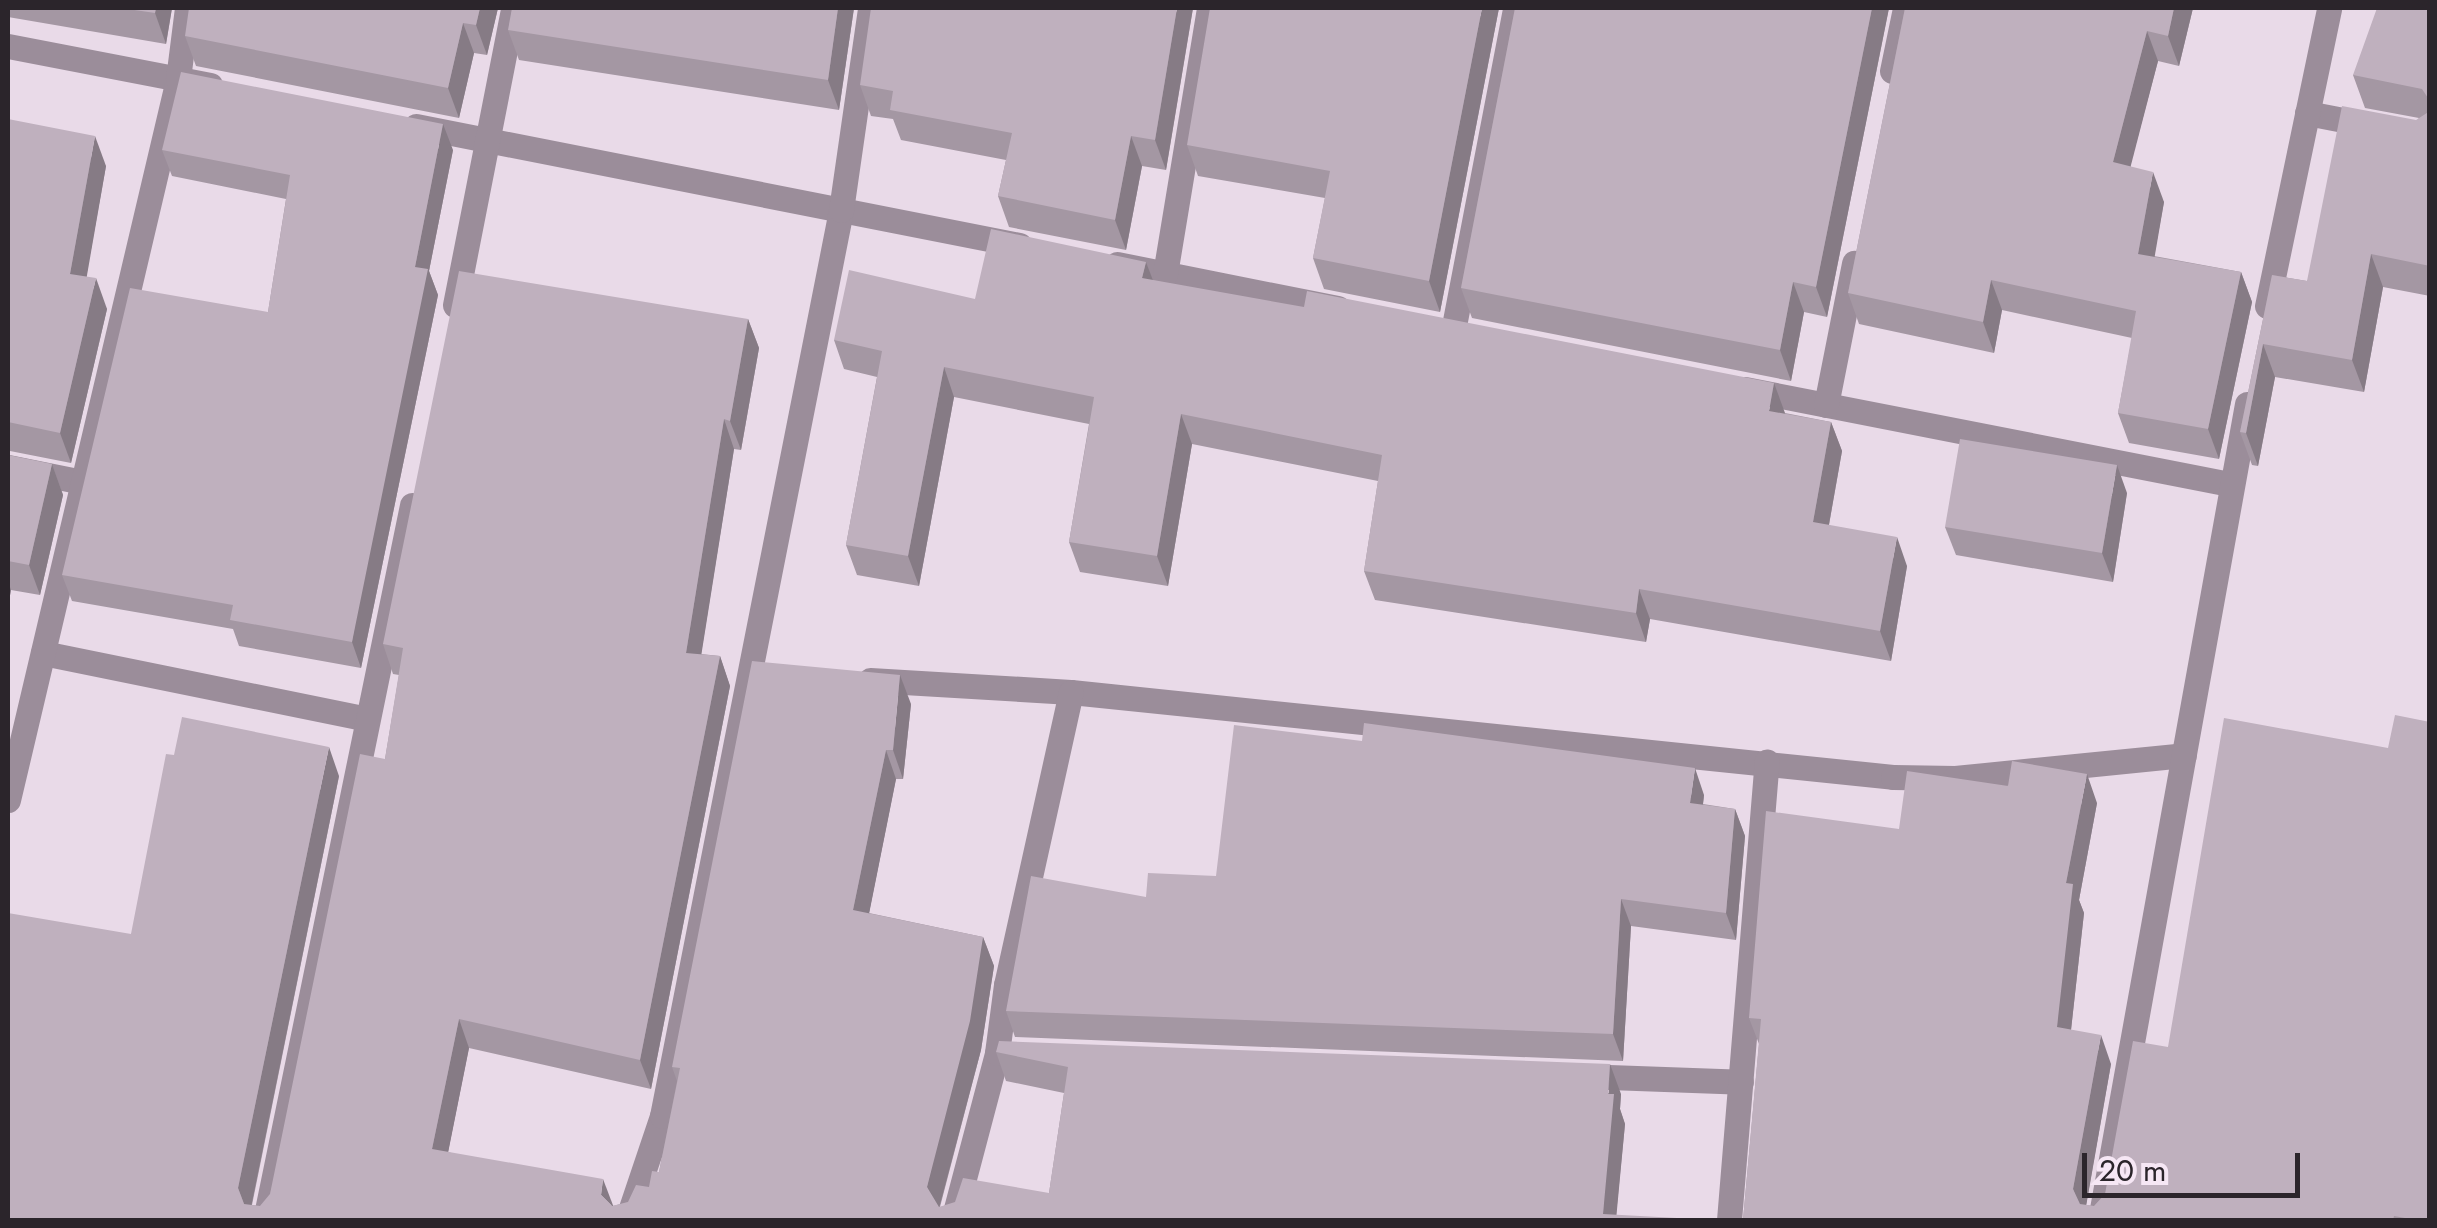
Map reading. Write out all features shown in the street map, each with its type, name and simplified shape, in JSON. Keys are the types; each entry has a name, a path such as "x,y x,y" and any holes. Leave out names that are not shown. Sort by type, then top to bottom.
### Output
{"street":[{"path":"8,800 178,79 187,8"},
{"path":"449,334 490,141 513,8"},
{"path":"627,1220 662,1116 758,674 841,210 870,8"},
{"path":"1166,274 1209,8"},
{"path":"1452,331 1515,8"},
{"path":"1886,102 1904,8"},
{"path":"2263,328 2329,8"},
{"path":"8,46 236,90"},
{"path":"2307,113 2430,137"},
{"path":"392,122 1051,251"},
{"path":"1826,405 1860,234"},
{"path":"1089,259 1357,312"},
{"path":"1714,383 2230,484"},
{"path":"2100,1220 2230,484 2251,387"},
{"path":"8,467 83,482"},
{"path":"265,1220 416,488"},
{"path":"42,653 366,719"},
{"path":"844,678 1071,692 1955,778 2184,755"},
{"path":"953,1220 1007,1053 1006,985 1071,692"},
{"path":"1729,1220 1767,762"},
{"path":"1545,1074 1741,1082"}],"building":[{"path":"121,8 156,8 155,13"},
{"path":"189,8 480,8 476,25 463,23 448,88 185,36"},
{"path":"512,8 838,8 828,80 508,30"},
{"path":"871,8 1177,8 1155,140 1131,136 1115,220 998,196 1012,133 890,110 893,91 860,85"},
{"path":"1210,8 1482,8 1429,281 1313,258 1330,171 1187,145"},
{"path":"1515,8 1872,8 1816,287 1793,282 1780,350 1461,288"},
{"path":"1905,8 2174,8 2168,36 2147,31 2113,162 2153,172 2138,254 2241,272 2208,429 2118,413 2136,311 1991,280 1983,322 1848,293"},
{"path":"2377,8 2430,8 2430,101 2422,89 2353,75"},
{"path":"181,72 443,124 415,267 428,269 352,642 230,620 233,605 62,575 130,288 268,312 290,175 162,150"},
{"path":"2342,106 2416,120 2430,111 2430,266 2371,254 2352,360 2263,344 2246,433 2240,432 2272,275 2307,281"},
{"path":"8,119 95,136 70,274 96,278 60,433 8,422"},
{"path":"991,229 1146,262 1142,278 1304,307 1307,291 1774,383 1769,411 1831,422 1813,522 1897,537 1880,631 1639,589 1636,613 1364,571 1382,455 1181,414 1157,556 1069,542 1094,397 944,367 908,556 846,545 882,351 834,340 849,270 975,299"},
{"path":"459,271 748,319 730,421 724,419 686,653 720,656 640,1060 459,1019 432,1149 603,1179 601,1195 612,1206 628,1202 636,1185 649,1187 652,1171 659,1172 680,1068 672,1067 752,661 900,675 893,750 886,750 853,910 983,937 970,1021 927,1187 939,1207 955,1202 963,1178 1049,1193 1068,1067 996,1052 999,1041 1610,1064 1608,1094 1614,1094 1603,1214 1714,1220 8,1220 8,913 131,934 166,754 174,755 182,717 329,747 238,1188 244,1204 260,1206 270,1194 360,754 385,759 403,648 383,644"},
{"path":"1960,439 2117,465 2102,553 1945,527"},
{"path":"8,455 52,464 29,565 8,561"},
{"path":"2395,715 2430,722 2430,1220 2394,1216 2393,1220 1743,1220 1761,1019 1749,1018 1766,811 1899,829 1907,771 2008,786 2012,761 2087,774 2066,883 2073,884 2057,1027 2101,1035 2073,1189 2080,1204 2094,1206 2105,1194 2133,1041 2168,1047 2224,718 2388,748"},
{"path":"1364,723 1695,768 1690,803 1735,809 1726,913 1621,899 1613,1034 1006,1011 1031,876 1146,897 1148,873 1216,876 1234,725 1362,741"}]}
